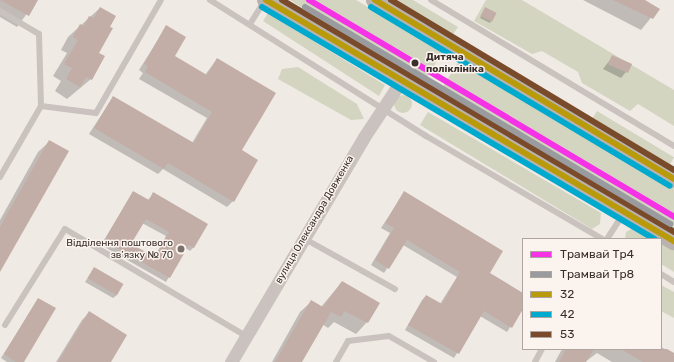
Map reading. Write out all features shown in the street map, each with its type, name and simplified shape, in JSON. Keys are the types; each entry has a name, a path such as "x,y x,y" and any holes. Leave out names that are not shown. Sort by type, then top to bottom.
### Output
{"main road":[{"path":"266,0 674,241"},
{"path":"375,0 674,178"}],"street":[{"name":"вулиця Олександра Довженка","path":"231,362 383,108 401,81"}],"lane":[{"path":"41,106 96,113 161,0"},
{"path":"210,0 383,108 600,238"},
{"path":"250,24 266,0"},
{"path":"431,0 674,146"},
{"path":"0,11 39,34 41,106 0,177"},
{"path":"608,238 625,211"},
{"path":"5,325 65,229 246,336"},
{"path":"305,239 395,289"},
{"path":"662,275 674,282"},
{"path":"336,362 348,341 389,336 434,362"},
{"path":"535,362 541,350"}],"green space":[{"path":"290,0 356,0 443,51 423,84"},
{"path":"395,0 413,0 458,27 452,36"},
{"path":"486,0 522,0 674,90 674,126 638,104 630,111 582,83 578,72 542,51 532,54 474,21"},
{"path":"268,13 385,85 379,96 263,21"},
{"path":"460,59 674,188 674,230 439,93"},
{"path":"298,67 357,104 364,119 351,120 278,79 282,69"},
{"path":"403,95 409,98 412,104 409,110 403,113 397,110 394,104 397,98"},
{"path":"597,111 674,157 670,164 593,118"},
{"path":"428,112 601,213 600,224 592,229 420,125"},
{"path":"637,226 655,238 625,238 626,232"},
{"path":"662,242 674,249 674,272 662,265"},
{"path":"662,286 674,292 674,318 662,312"}],"building":[{"path":"0,0 38,0 29,16"},
{"path":"613,0 645,0 660,9 653,19"},
{"path":"100,7 116,16 110,27 113,28 99,53 105,56 92,80 86,77 80,87 66,79 72,68 64,64 78,40 73,37 80,24 84,26 89,16 94,18"},
{"path":"485,7 497,13 492,22 480,16"},
{"path":"166,25 186,37 175,56 207,75 217,58 276,93 242,150 258,160 234,202 168,163 164,169 94,128 113,96 194,143 212,112 145,72 148,66 144,64"},
{"path":"612,55 632,64 628,73 608,64"},
{"path":"49,140 69,151 0,272 0,227"},
{"path":"133,191 149,200 153,192 208,224 194,248 189,245 170,278 104,241","holes":["146,219 169,232 155,257 131,244"]},
{"path":"404,191 503,251 490,273 522,292 522,311 512,328 484,311 459,354 408,325 426,295 442,304 460,272 407,240 389,269 375,260 394,228 385,223"},
{"path":"94,267 123,284 117,295 88,278"},
{"path":"342,281 380,303 368,323 344,311 341,317 331,312 302,362 275,362 311,300 323,307"},
{"path":"38,298 56,308 24,362 16,362 4,354"},
{"path":"89,311 127,335 111,362 58,362"},
{"path":"667,349 674,353 674,362 643,362 623,350"},
{"path":"565,350 593,350 586,362 559,362"}],"tram line":[{"name":"Тр4","path":"309,0 674,217"},
{"name":"Тр8","path":"305,7 670,224"}],"transit line":[{"name":"32","path":"266,0 674,241"},
{"name":"53","path":"282,0 674,232"},
{"name":"32","path":"375,0 674,179"},
{"name":"53","path":"391,0 674,170"},
{"name":"42","path":"262,7 653,238"},
{"name":"42","path":"371,7 670,186"}],"place":[{"name":"Дитяча поліклініка","path":"415,63"},
{"name":"Відділення поштового зв’язку № 70","path":"181,249"}]}
